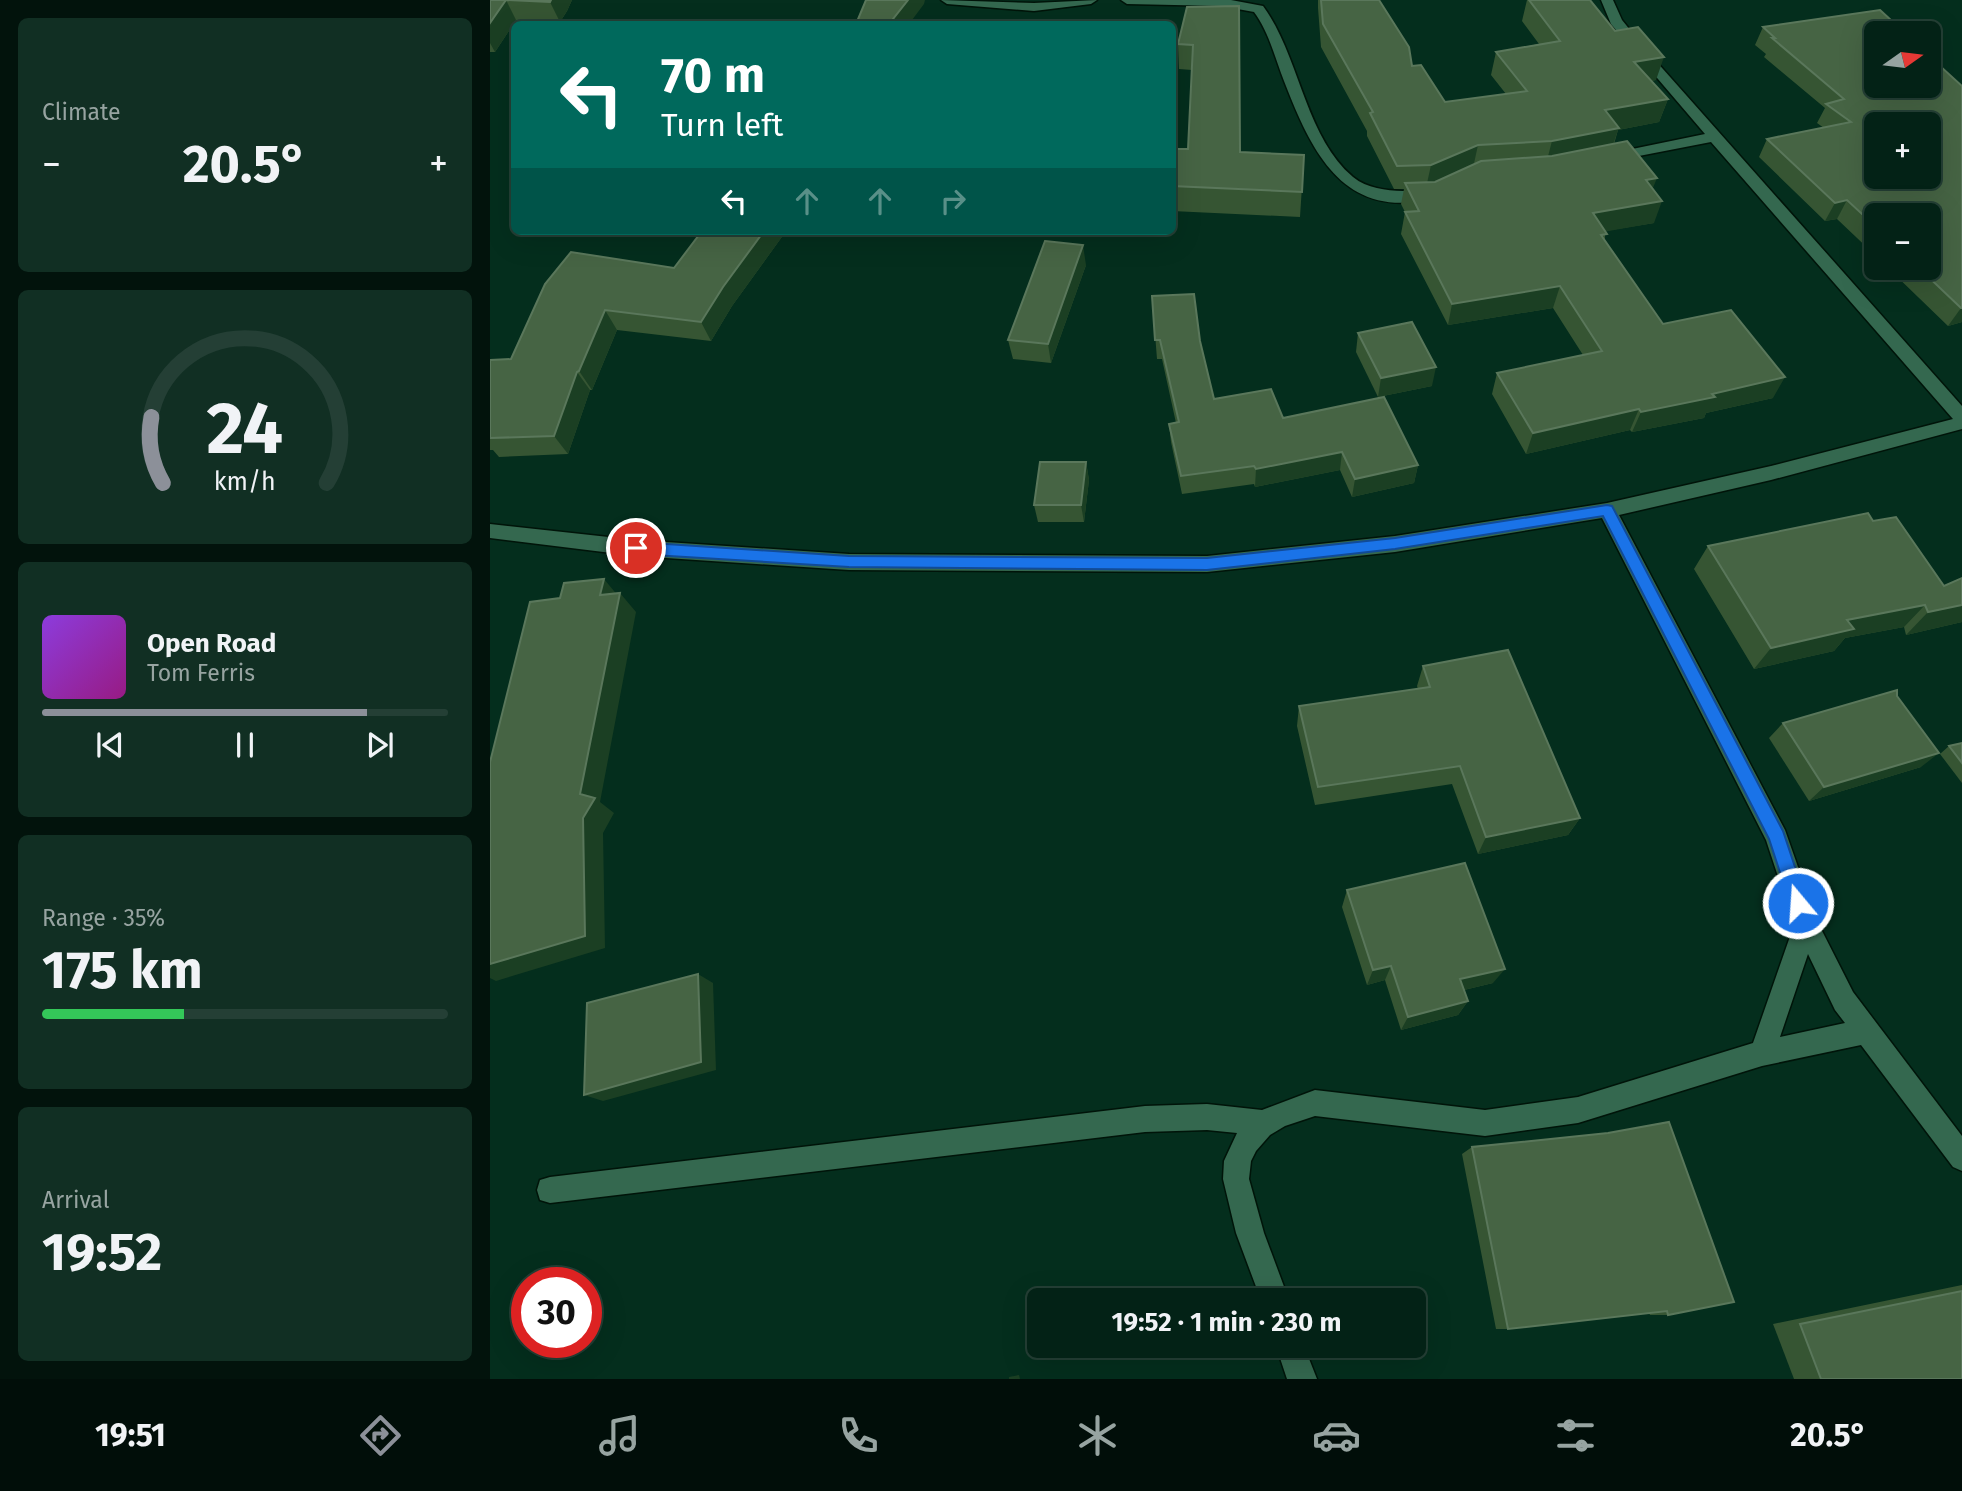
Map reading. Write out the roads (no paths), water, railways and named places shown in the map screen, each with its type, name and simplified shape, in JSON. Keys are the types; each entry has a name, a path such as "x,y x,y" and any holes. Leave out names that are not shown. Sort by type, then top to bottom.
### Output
{"street":[{"path":"947,0 1034,7 1091,0"},
{"path":"1127,0 1221,2 1258,9 1269,22 1293,86 1326,155 1355,186 1385,197 1430,196 1440,191"},
{"path":"490,531 636,548 849,562 1207,564 1395,544 1607,510 1771,473 1962,421 1910,356 1642,54 1616,21 1607,0"},
{"path":"1598,160 1714,137"},
{"path":"1607,510 1777,837 1806,925 1844,1001 1962,1158"},
{"path":"1762,1053 1806,925"},
{"path":"1271,1288 1240,1202 1236,1166 1250,1138 1265,1123 1315,1103 1485,1123 1578,1110 1762,1053 1868,1031"},
{"path":"550,1190 1144,1119 1207,1118 1265,1123"},
{"path":"1294,1358 1302,1379"}]}
